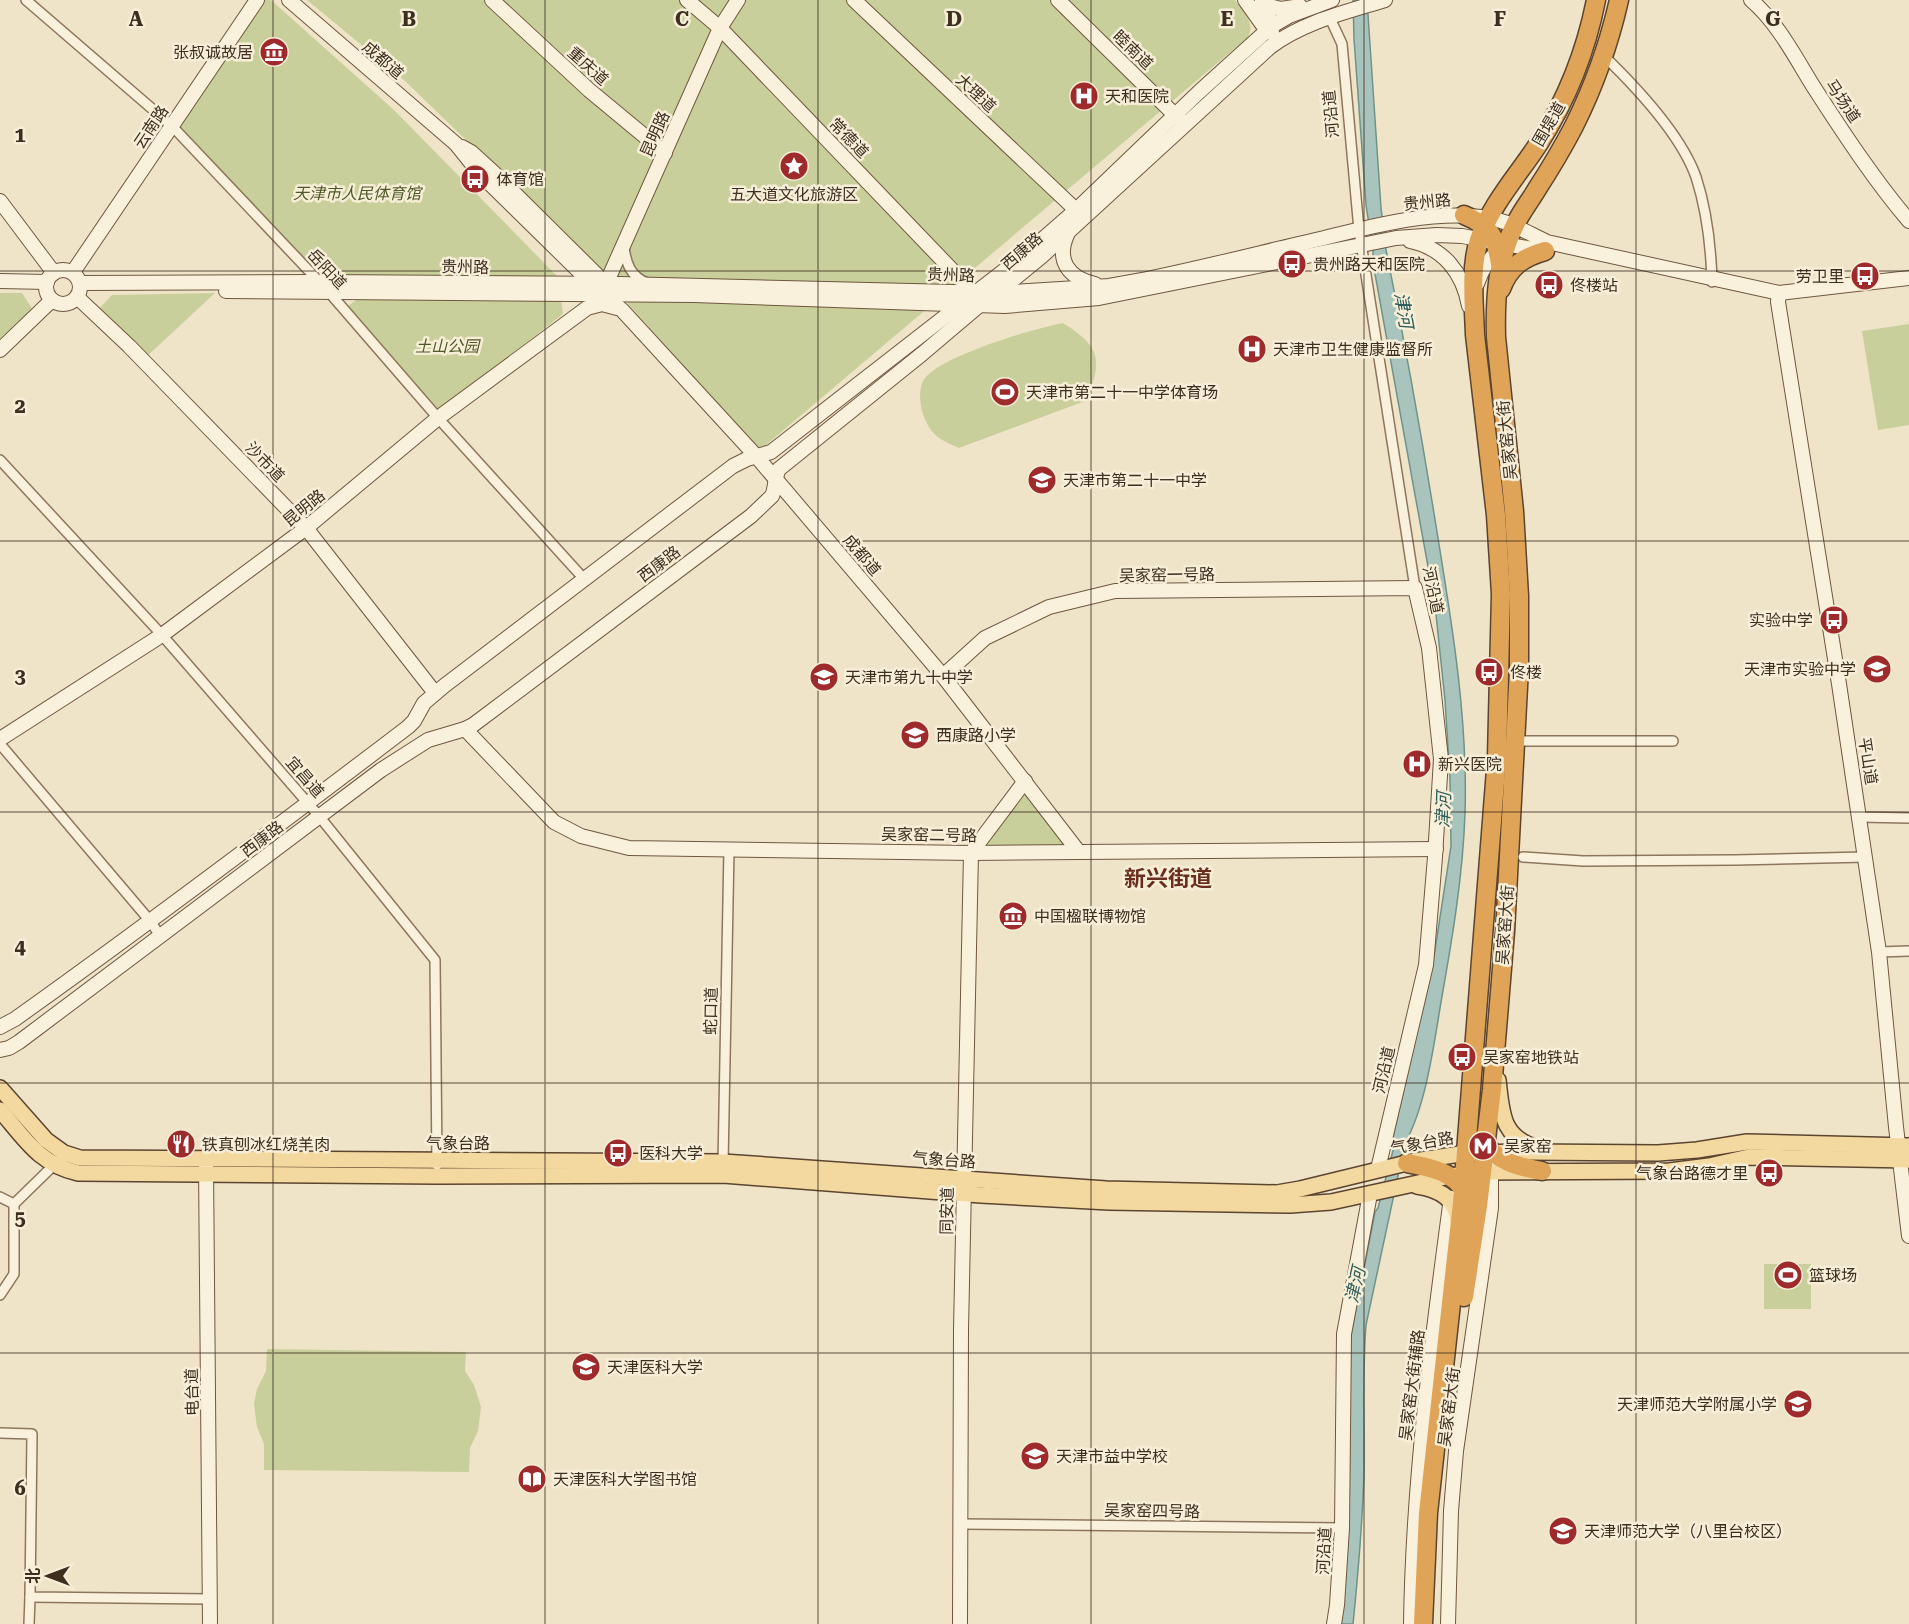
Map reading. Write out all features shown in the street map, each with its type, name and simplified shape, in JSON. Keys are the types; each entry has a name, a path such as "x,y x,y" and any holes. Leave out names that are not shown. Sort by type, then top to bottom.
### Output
{"highway":[{"name":"围堤道","path":"1494,241 1539,143 1563,102 1590,31 1596,0"},
{"name":"围堤道","path":"1514,225 1551,168 1574,125 1604,56 1617,0"},
{"path":"1464,216 1479,221 1494,241"},
{"name":"吴家窑大街","path":"1433,1624 1439,1497 1458,1234 1458,1185 1466,1153 1497,757 1501,594 1496,516 1475,335 1474,290 1477,250 1494,241 1514,225"},
{"name":"吴家窑大街","path":"1423,1624 1428,1513 1451,1351 1465,1286 1488,1150 1506,920 1515,741 1519,596 1514,512 1496,337 1494,241"},
{"path":"1495,308 1504,283 1514,267 1526,257 1546,247"},
{"path":"1470,1097 1474,1120 1488,1150 1510,1162 1542,1171"},
{"path":"1407,1163 1428,1167 1458,1185 1465,1286"}],"main road":[{"path":"1495,1053 1506,1126 1516,1139 1549,1152"},
{"name":"气象台路","path":"0,1088 46,1140 64,1153 80,1158 206,1167"},
{"name":"气象台路","path":"0,1110 35,1151 54,1166 78,1173 206,1167 723,1168 964,1186 1109,1202 1290,1206 1331,1202 1408,1185 1458,1185 1485,1175 1542,1171 1669,1171 1709,1166 1749,1157 1904,1153"},
{"name":"气象台路","path":"964,1186 1277,1193 1407,1163 1488,1150 1674,1152 1747,1142 1904,1153"},
{"path":"1408,1185 1436,1191 1485,1175 1510,1162 1549,1152"}],"street":[{"name":"岳阳道","path":"26,0 172,126 323,286 438,418 585,580"},
{"name":"云南路","path":"77,286 172,126 258,0"},
{"name":"成都道","path":"289,0 456,144 480,174 566,258 601,288"},
{"name":"重庆道","path":"492,0 589,90 665,153"},
{"name":"常德道","path":"687,0 720,28 976,299"},
{"name":"昆明路","path":"601,288 624,246 720,28 738,0"},
{"name":"大理道","path":"854,0 1076,210"},
{"name":"睦南道","path":"1058,0 1180,120"},
{"path":"1254,3 1286,9 1322,0"},
{"path":"1274,30 1332,0"},
{"path":"1274,30 1330,18 1385,0"},
{"name":"马场道","path":"1751,0 1763,10 1892,201 1909,220"},
{"name":"马场道","path":"1762,0 1779,19 1909,212"},
{"path":"1254,3 1274,30"},
{"path":"1248,49 1257,31 1254,3"},
{"name":"河沿道","path":"1330,18 1342,44 1359,230 1415,588 1429,648 1442,759 1426,965 1380,1169"},
{"name":"西康路","path":"976,299 996,294 1029,268 1069,231 1248,49 1274,30"},
{"name":"西康路","path":"0,1050 19,1042 381,770 428,740 465,729 751,516 772,496 779,469 922,354 976,299 1180,120 1207,104 1270,47 1274,30"},
{"path":"1604,56 1649,103 1676,140 1695,175 1710,239 1712,282"},
{"name":"成都道","path":"456,144 471,152 494,173 756,456 943,676 1078,851"},
{"path":"0,201 50,286 0,350"},
{"name":"贵州路","path":"996,294 1108,286 1393,223 1443,216 1464,216"},
{"name":"贵州路","path":"1494,241 1514,225 1546,247"},
{"path":"1069,231 1062,254 1066,267 1083,281 1108,286"},
{"name":"贵州路","path":"323,286 601,288 652,285 976,299 1039,304 1099,298 1361,244 1396,238 1437,235 1546,247 1778,298 1909,287"},
{"path":"1396,238 1421,243 1447,259 1467,294 1475,335"},
{"path":"624,246 626,262 630,270 639,279 652,285"},
{"path":"562,285 569,273 566,258"},
{"name":"贵州路","path":"0,290 50,286 63,270 77,286 562,285 706,296 958,305 976,299"},
{"name":"贵州路","path":"1778,298 1909,278"},
{"name":"贵州路","path":"0,281 50,286"},
{"name":"贵州路","path":"50,286 62,304 68,304 77,286"},
{"name":"沙市道","path":"77,286 129,346 306,528 435,693"},
{"name":"平山道","path":"1778,298 1866,857 1904,1153 1909,1236"},
{"name":"昆明路","path":"0,739 162,635 306,528 438,418 587,308 602,304 622,310"},
{"name":"西康路","path":"0,1027 15,1019 151,922 308,804 408,727 424,703 435,693 738,462 771,452 958,305"},
{"name":"宜昌道","path":"0,460 162,635 319,816 435,960 437,1168"},
{"name":"吴家窑一号路","path":"943,676 985,638 1049,607 1115,591 1415,588"},
{"name":"吴家窑二号路","path":"465,729 554,822 581,836 629,848 970,853 1436,849"},
{"path":"1515,741 1673,741"},
{"path":"0,744 151,922 160,936"},
{"path":"970,853 1025,781"},
{"path":"1859,817 1909,818"},
{"name":"蛇口道","path":"723,1168 729,849"},
{"name":"同安道","path":"960,1624 961,1330 970,853"},
{"path":"1523,857 1583,861 1866,857"},
{"path":"1879,952 1909,951"},
{"path":"0,1295 14,1274 14,1204 54,1166 64,1153"},
{"name":"电台道","path":"206,1167 210,1624"},
{"path":"1448,1624 1451,1511 1456,1451 1491,1208 1485,1175"},
{"name":"吴家窑大街辅路","path":"1411,1624 1421,1447 1458,1185"},
{"name":"河沿道","path":"1334,1624 1342,1528 1344,1334 1374,1193"},
{"path":"0,1197 14,1204"},
{"path":"0,1433 32,1434 29,1624"},
{"name":"吴家窑四号路","path":"962,1524 1342,1528"},
{"path":"30,1597 210,1599"}],"green space":[{"name":"天津市人民体育馆","path":"264,0 271,0 394,110 558,277 321,277 178,125"},
{"name":"五大道文化旅游区","path":"307,0 1235,0 1248,18 1250,33 1247,38 761,449 755,446 581,251 405,81"},
{"path":"0,293 22,293 35,313 0,344"},
{"path":"215,293 145,358 96,312 112,295"},
{"name":"土山公园","path":"359,298 561,300 563,314 440,411 348,306"},
{"name":"天津市第二十一中学体育场","path":"1063,323 1085,339 1095,356 1095,375 1085,401 959,448 945,442 931,430 922,411 920,397 922,383 930,373 963,354 1031,331"},
{"path":"1909,324 1909,425 1878,430 1862,331"},
{"path":"1021,783 1075,855 968,855"},
{"path":"1764,1264 1811,1264 1811,1309 1764,1309"},
{"path":"267,1349 466,1352 465,1371 474,1385 481,1407 478,1431 470,1448 469,1472 264,1470 264,1444 257,1427 254,1404 257,1389 266,1371"}],"water":[{"path":"1353,0 1367,0 1381,208 1386,250 1419,426 1453,637 1464,742 1465,813 1456,908 1432,1055 1424,1093 1405,1143 1366,1325 1364,1477 1357,1587 1353,1624 1339,1624 1350,1340 1375,1212 1396,1139 1393,1137 1434,956 1451,846 1445,700 1435,605 1373,263 1366,205"}],"place":[{"name":"张叔诚故居","path":"274,52"},
{"name":"天和医院","path":"1084,96"},
{"name":"五大道文化旅游区","path":"794,166"},
{"name":"体育馆","path":"475,179"},
{"name":"贵州路天和医院","path":"1292,264"},
{"name":"劳卫里","path":"1865,276"},
{"name":"佟楼站","path":"1549,285"},
{"name":"天津市卫生健康监督所","path":"1252,349"},
{"name":"天津市第二十一中学体育场","path":"1005,392"},
{"name":"天津市第二十一中学","path":"1042,480"},
{"name":"实验中学","path":"1834,620"},
{"name":"天津市实验中学","path":"1877,669"},
{"name":"佟楼","path":"1489,672"},
{"name":"天津市第九十中学","path":"824,677"},
{"name":"西康路小学","path":"915,735"},
{"name":"新兴医院","path":"1417,764"},
{"name":"中国楹联博物馆","path":"1013,916"},
{"name":"吴家窑地铁站","path":"1462,1057"},
{"name":"铁真刨冰红烧羊肉","path":"181,1144"},
{"name":"吴家窑","path":"1483,1146"},
{"name":"医科大学","path":"618,1153"},
{"name":"气象台路德才里","path":"1769,1173"},
{"name":"篮球场","path":"1788,1275"},
{"name":"天津医科大学","path":"586,1367"},
{"name":"天津师范大学附属小学","path":"1798,1404"},
{"name":"天津市益中学校","path":"1035,1456"},
{"name":"天津医科大学图书馆","path":"532,1479"},
{"name":"天津师范大学（八里台校区）","path":"1563,1531"}],"district":[{"name":"新兴街道","path":"1168,878"}],"water label":[{"name":"津河","path":"1404,310"},
{"name":"津河","path":"1443,810"},
{"name":"津河","path":"1355,1285"}]}
